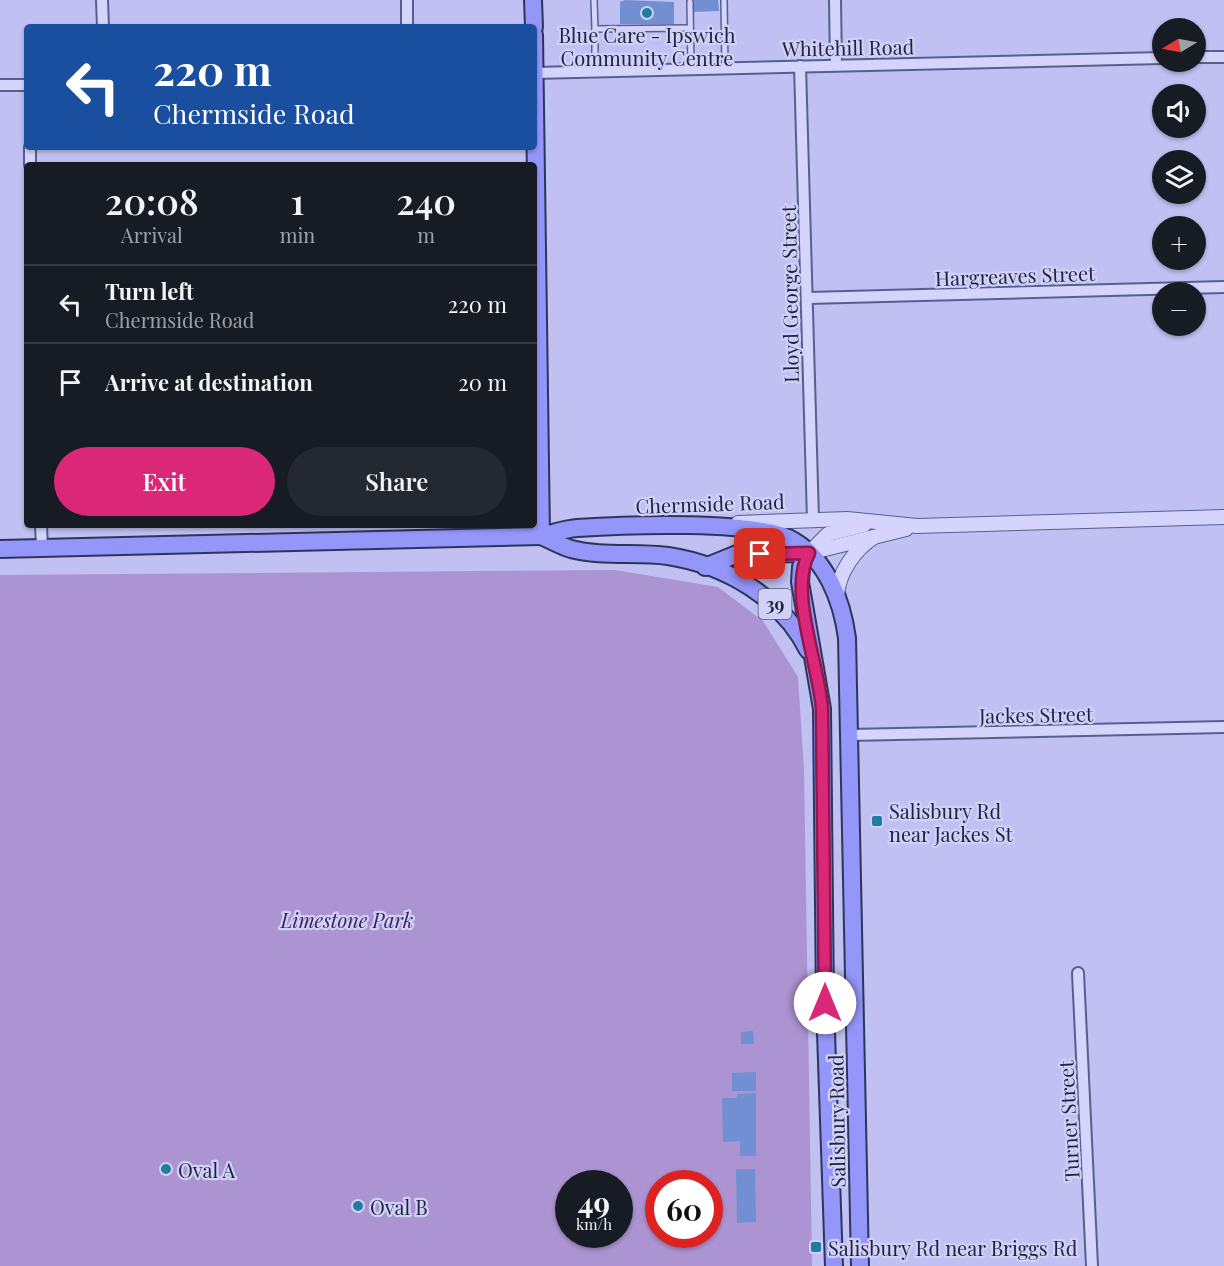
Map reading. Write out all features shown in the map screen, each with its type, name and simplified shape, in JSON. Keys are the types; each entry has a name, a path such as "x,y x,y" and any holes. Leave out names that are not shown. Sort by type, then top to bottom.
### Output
{"main road":[{"path":"533,0 534,24"},
{"path":"537,271 541,536"},
{"name":"Chermside Road","path":"0,549 541,536 575,528 706,526"},
{"name":"Salisbury Road","path":"706,526 768,531 795,542 809,553 827,575 837,596 847,638 860,1266"},
{"name":"Chermside Road","path":"541,536 571,549 668,556 702,566 737,554 809,553"},
{"name":"Salisbury Road","path":"809,553 801,567 801,599 819,677 823,735 825,1003 834,1266"},
{"name":"Salisbury Road","path":"702,566 740,580 773,603 799,634 819,677"},
{"path":"823,735 849,735"}],"street":[{"path":"102,0 103,24"},
{"path":"407,0 407,24"},
{"path":"835,0 836,65"},
{"path":"1206,57 1224,57"},
{"name":"Whitehill Road","path":"537,73 1152,58"},
{"name":"Lloyd George Street","path":"800,66 813,520"},
{"path":"0,85 24,85"},
{"name":"Hargreaves Street","path":"808,298 1224,287"},
{"name":"Chermside Road","path":"706,526 813,520 917,526 1224,517"},
{"name":"Chermside Road","path":"809,553 828,534 880,523"},
{"name":"Chermside Road","path":"809,553 917,526"},
{"path":"41,528 42,548"},
{"path":"837,596 837,584 843,573 858,551 876,537"},
{"name":"Jackes Street","path":"849,735 1224,727"},
{"name":"Turner Street","path":"1078,973 1092,1266"}],"lane":[{"path":"594,0 595,71"},
{"path":"724,0 725,68"},
{"path":"690,2 691,69"},
{"path":"595,29 690,28"}],"green space":[{"name":"Limestone Park","path":"615,570 718,587 763,621 798,677 804,770 812,1266 0,1266 0,575"}],"building":[{"name":"Blue Care - Ipswich Community Centre","path":"625,0 674,2 674,24 620,24 620,2"},
{"path":"694,0 718,0 719,11 694,12"},
{"path":"753,1031 754,1044 741,1044 741,1032"},
{"path":"756,1072 756,1091 732,1091 732,1073"},
{"path":"756,1093 756,1156 740,1156 740,1141 723,1142 722,1098 737,1098 737,1094"},
{"path":"736,1169 755,1169 756,1222 737,1223"}],"place":[{"name":"Blue Care - Ipswich Community Centre","path":"647,13"},
{"name":"Salisbury Rd near Jackes St","path":"877,821"},
{"name":"Oval A","path":"166,1169"},
{"name":"Oval B","path":"358,1206"},
{"name":"Salisbury Rd near Briggs Rd","path":"816,1247"}],"route":[{"path":"760,554 809,553 801,567 800,582 801,599 816,664 822,709 825,1003"}]}
